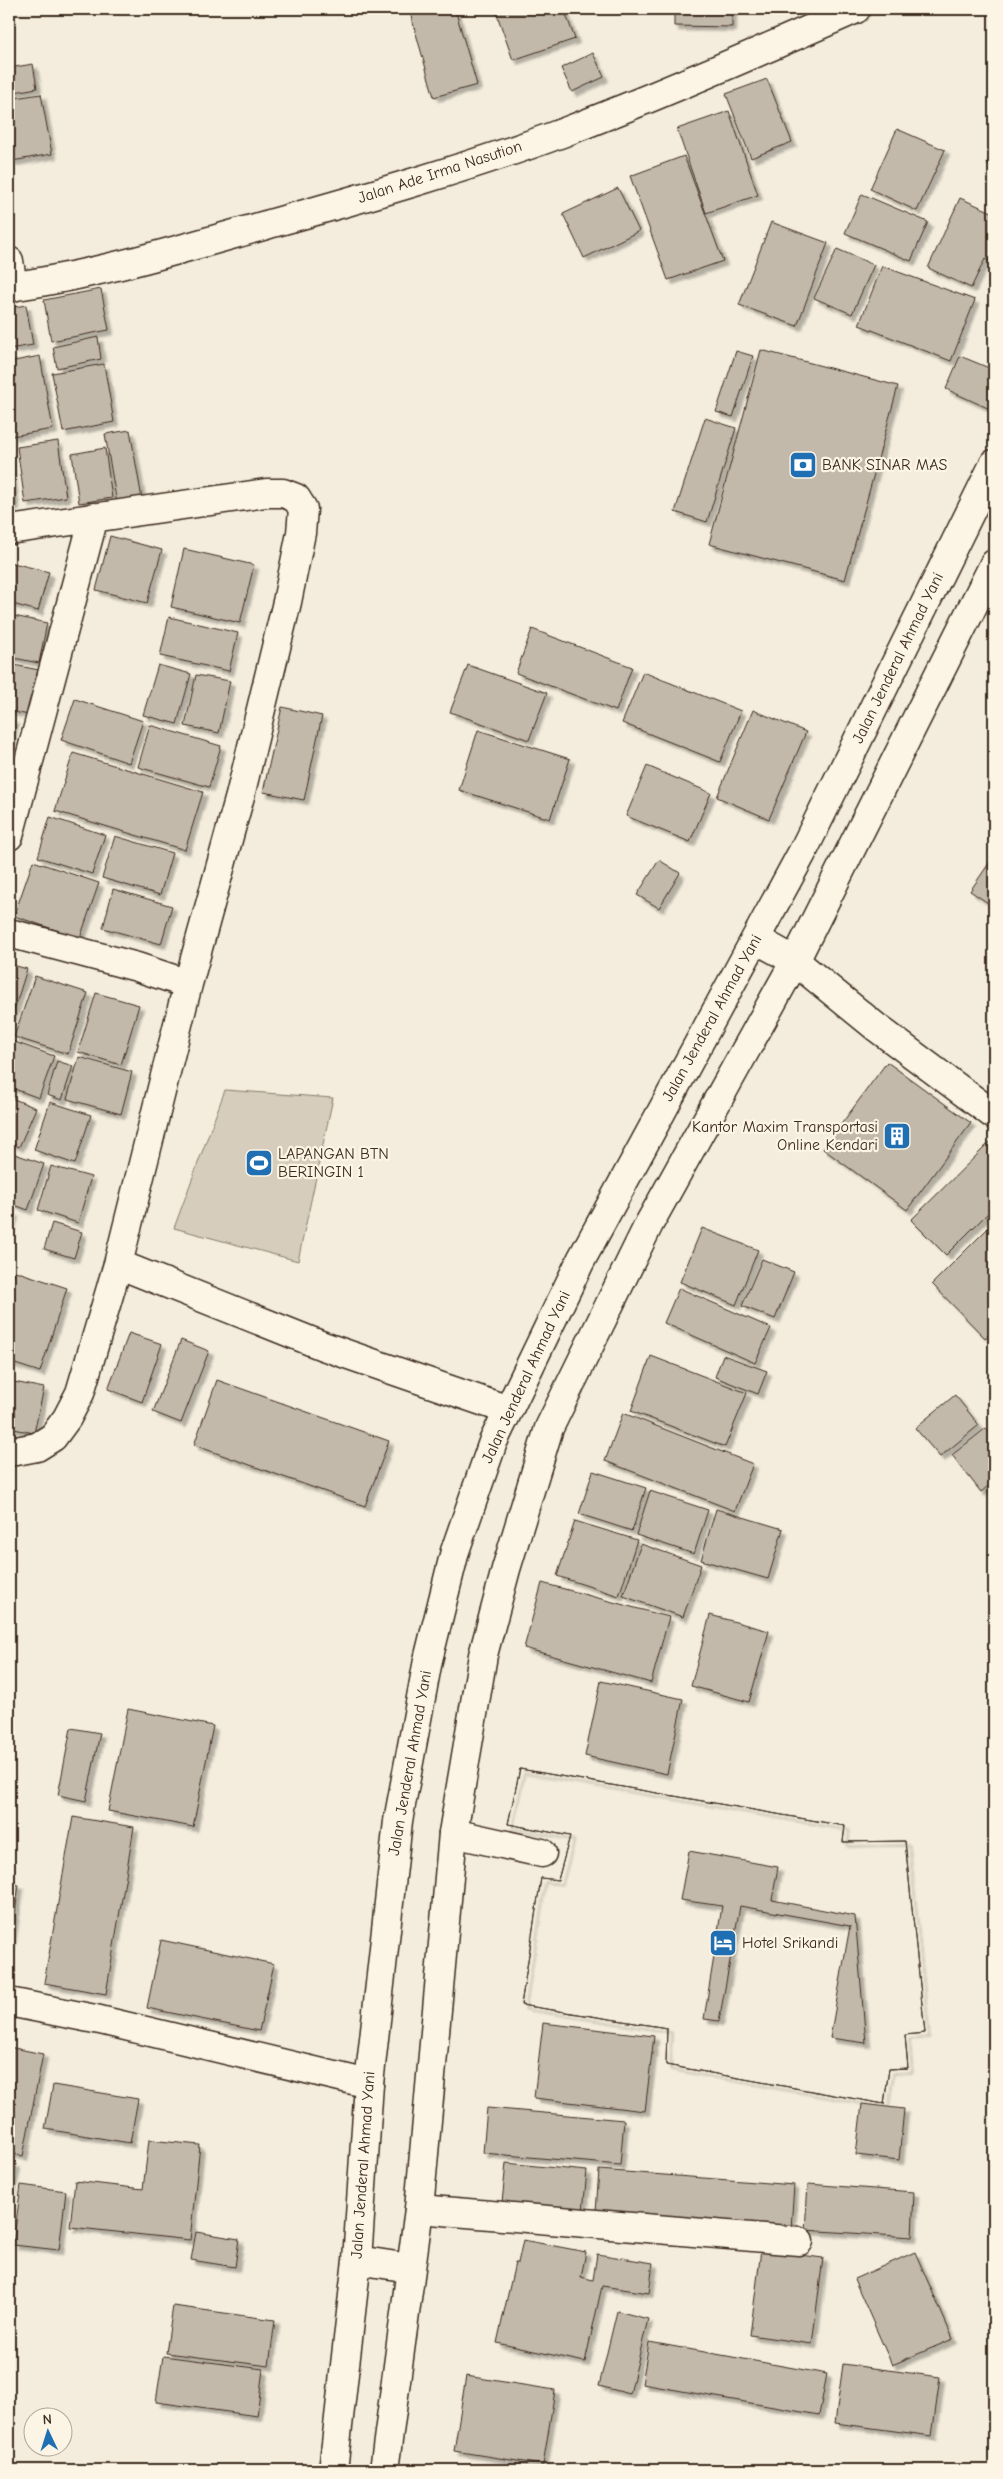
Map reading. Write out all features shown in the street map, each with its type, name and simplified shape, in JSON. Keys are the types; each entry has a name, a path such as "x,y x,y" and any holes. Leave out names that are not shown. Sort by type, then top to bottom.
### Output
{"main road":[{"name":"Jalan Ade Irma Nasution","path":"10,278 175,251 417,181 562,133 766,49 856,9"},
{"name":"Jalan Jenderal Ahmad Yani","path":"333,2470 357,2260 369,2084 398,1821 428,1660 455,1551 493,1442 581,1260 662,1107 719,1008 812,833 994,464"},
{"path":"9,530 266,492 283,493 296,498 303,509 301,533 287,602 247,767 188,984 118,1264 80,1393 67,1418 53,1437 37,1447 16,1451 9,1449"},
{"path":"9,836 94,517"},
{"path":"384,2470 418,2209 453,1833 483,1656 506,1569 549,1428 649,1224 795,961 994,564"},
{"path":"812,833 820,843 834,849 851,850"},
{"path":"9,933 137,967 188,984"},
{"path":"756,939 795,961 876,1027 994,1115"},
{"path":"118,1264 323,1346 508,1410"},
{"path":"453,1833 542,1854"},
{"path":"9,2002 100,2020 369,2084"},
{"path":"418,2209 799,2241"},
{"path":"357,2260 410,2268"}],"shaded area":[{"name":"LAPANGAN BTN BERINGIN 1","path":"225,1090 333,1098 298,1261 174,1228"}],"building":[{"path":"409,9 455,9 477,85 434,97"},
{"path":"495,9 564,9 575,39 513,60"},
{"path":"674,9 732,9 732,27 674,26"},
{"path":"593,53 604,77 572,92 561,68"},
{"path":"33,64 37,88 9,93 9,68"},
{"path":"767,79 792,142 751,158 726,94"},
{"path":"41,94 52,154 12,161 9,139 9,99"},
{"path":"729,111 758,195 706,213 677,129"},
{"path":"897,129 945,150 917,211 870,189"},
{"path":"994,148 994,167 987,164"},
{"path":"684,156 723,261 668,280 630,176"},
{"path":"618,188 639,231 584,258 563,214"},
{"path":"862,194 928,222 911,261 845,233"},
{"path":"960,198 994,213 994,263 985,259 971,288 928,268"},
{"path":"771,222 828,243 797,326 739,305"},
{"path":"837,249 874,265 852,314 814,298"},
{"path":"882,266 975,300 951,361 859,325"},
{"path":"101,289 109,330 51,341 44,300"},
{"path":"26,305 33,345 9,349 9,308"},
{"path":"98,337 101,359 57,368 53,347"},
{"name":"BANK SINAR MAS","path":"761,350 898,386 845,580 709,544"},
{"path":"736,351 753,356 733,417 716,412"},
{"path":"40,356 53,429 12,436 9,417 9,362"},
{"path":"960,356 994,370 994,411 946,389"},
{"path":"104,364 114,422 63,432 52,373"},
{"path":"705,418 736,428 707,522 675,512"},
{"path":"130,430 142,499 117,504 105,434"},
{"path":"58,441 66,497 25,503 17,447"},
{"path":"105,448 112,498 79,503 72,454"},
{"path":"9,450 15,505 9,506"},
{"path":"110,536 162,550 147,603 96,590"},
{"path":"184,549 254,565 240,623 171,607"},
{"path":"9,562 49,572 38,611 9,603"},
{"path":"9,615 47,623 39,663 9,657"},
{"path":"169,617 238,633 229,671 160,656"},
{"path":"532,629 632,667 616,711 516,673"},
{"path":"9,664 39,670 29,715 9,711"},
{"path":"158,665 191,674 177,724 143,715"},
{"path":"468,665 547,693 529,740 450,712"},
{"path":"643,672 741,711 720,762 622,723"},
{"path":"196,675 230,681 219,733 185,726"},
{"path":"75,699 143,721 129,763 61,740"},
{"path":"282,707 322,716 304,800 263,792"},
{"path":"753,710 806,732 769,819 717,797"},
{"path":"9,719 14,720 9,746"},
{"path":"150,725 221,746 209,787 138,767"},
{"path":"478,730 570,759 550,819 459,790"},
{"path":"73,753 203,792 185,850 55,811"},
{"path":"647,766 711,793 690,842 626,816"},
{"path":"50,817 105,835 92,874 38,857"},
{"path":"115,836 172,853 160,895 102,878"},
{"path":"994,856 994,907 970,891"},
{"path":"659,860 680,873 659,908 637,895"},
{"path":"33,861 99,883 80,938 14,916"},
{"path":"113,889 172,906 161,944 103,928"},
{"path":"9,964 27,969 10,1023 9,1023"},
{"path":"35,976 88,993 68,1054 14,1037"},
{"path":"96,993 139,1005 121,1065 78,1052"},
{"path":"9,1040 54,1056 39,1098 9,1087"},
{"path":"79,1057 132,1072 121,1114 67,1099"},
{"path":"57,1061 73,1066 62,1100 47,1095"},
{"name":"Kantor Maxim Transportasi Online Kendari","path":"887,1062 971,1123 907,1210 823,1149"},
{"path":"9,1097 36,1108 19,1147 9,1142"},
{"path":"50,1102 91,1115 75,1164 34,1150"},
{"path":"990,1142 994,1146 994,1207 946,1255 911,1220"},
{"path":"9,1152 44,1164 28,1210 9,1203"},
{"path":"51,1166 91,1177 78,1223 38,1210"},
{"path":"9,1211 14,1213 9,1229"},
{"path":"994,1222 994,1329 985,1338 932,1284"},
{"path":"52,1223 82,1232 74,1258 44,1249"},
{"path":"702,1228 758,1250 736,1305 680,1282"},
{"path":"762,1259 794,1272 775,1319 742,1306"},
{"path":"15,1271 67,1288 40,1372 9,1362 9,1289"},
{"path":"679,1288 771,1328 755,1363 664,1323"},
{"path":"129,1333 162,1344 142,1402 108,1389"},
{"path":"181,1340 209,1351 181,1423 153,1412"},
{"path":"723,1355 767,1371 758,1394 715,1377"},
{"path":"651,1356 747,1393 725,1447 631,1411"},
{"path":"217,1380 389,1441 365,1506 194,1445"},
{"path":"9,1381 44,1388 34,1433 9,1428"},
{"path":"955,1395 979,1425 940,1457 915,1428"},
{"path":"623,1413 753,1464 735,1511 605,1461"},
{"path":"986,1428 994,1438 994,1481 981,1492 952,1455"},
{"path":"593,1471 646,1488 632,1531 579,1514"},
{"path":"650,1491 708,1510 694,1554 636,1535"},
{"path":"716,1509 783,1529 768,1579 701,1560"},
{"path":"575,1521 637,1540 619,1596 557,1576"},
{"path":"641,1544 701,1565 683,1617 623,1596"},
{"path":"542,1583 669,1617 651,1683 524,1648"},
{"path":"710,1615 769,1631 749,1702 691,1686"},
{"path":"601,1681 683,1699 667,1774 585,1756"},
{"path":"128,1709 213,1726 193,1827 108,1811"},
{"path":"71,1728 100,1733 86,1801 58,1795"},
{"name":"Hotel Srikandi","path":"520,1769 845,1826 843,1842 905,1841 925,2033 905,2035 908,2068 889,2069 884,2104 666,2065 667,2028 521,2005 541,1878 558,1880 570,1836 508,1824","holes":["689,1851 778,1867 772,1900 855,1916 866,2043 830,2038 850,1926 740,1906 719,2021 704,2019 722,1906 680,1900"]},
{"name":"Hotel Srikandi","path":"520,1769 845,1826 843,1842 905,1841 925,2033 905,2035 908,2068 889,2069 884,2104 666,2065 667,2028 521,2005 541,1878 558,1880 570,1836 508,1824"},
{"path":"73,1817 134,1827 106,1994 44,1983"},
{"path":"9,1883 19,1885 9,1952"},
{"path":"161,1940 274,1964 259,2031 147,2008"},
{"path":"543,2023 654,2036 645,2111 534,2098"},
{"path":"9,2047 43,2054 23,2156 9,2153"},
{"path":"53,2085 138,2099 130,2143 45,2129"},
{"path":"862,2104 904,2109 899,2160 856,2155"},
{"path":"487,2108 624,2120 620,2165 483,2153"},
{"path":"149,2140 200,2145 190,2240 70,2227 75,2181 143,2189"},
{"path":"9,2162 16,2164 9,2200"},
{"path":"506,2163 587,2171 583,2211 502,2203"},
{"path":"599,2170 794,2185 791,2228 596,2212"},
{"path":"808,2184 914,2192 912,2237 805,2230"},
{"path":"21,2185 66,2191 59,2250 13,2245"},
{"path":"196,2232 239,2239 235,2267 191,2260"},
{"path":"523,2240 586,2252 581,2277 593,2280 597,2254 653,2263 649,2293 602,2286 585,2362 497,2343 515,2263 518,2263"},
{"path":"761,2250 823,2258 812,2344 750,2335"},
{"path":"915,2252 953,2339 892,2365 854,2279"},
{"path":"173,2306 275,2320 269,2366 166,2353"},
{"path":"617,2311 648,2319 630,2394 599,2386"},
{"path":"649,2342 827,2374 819,2415 642,2384"},
{"path":"163,2356 263,2369 257,2416 156,2402"},
{"path":"843,2364 940,2377 932,2436 835,2423"},
{"path":"466,2376 555,2390 543,2465 454,2451"}],"place":[{"name":"BANK SINAR MAS","path":"803,465"},
{"name":"Kantor Maxim Transportasi Online Kendari","path":"897,1136"},
{"name":"LAPANGAN BTN BERINGIN 1","path":"259,1163"},
{"name":"Hotel Srikandi","path":"723,1943"}]}
